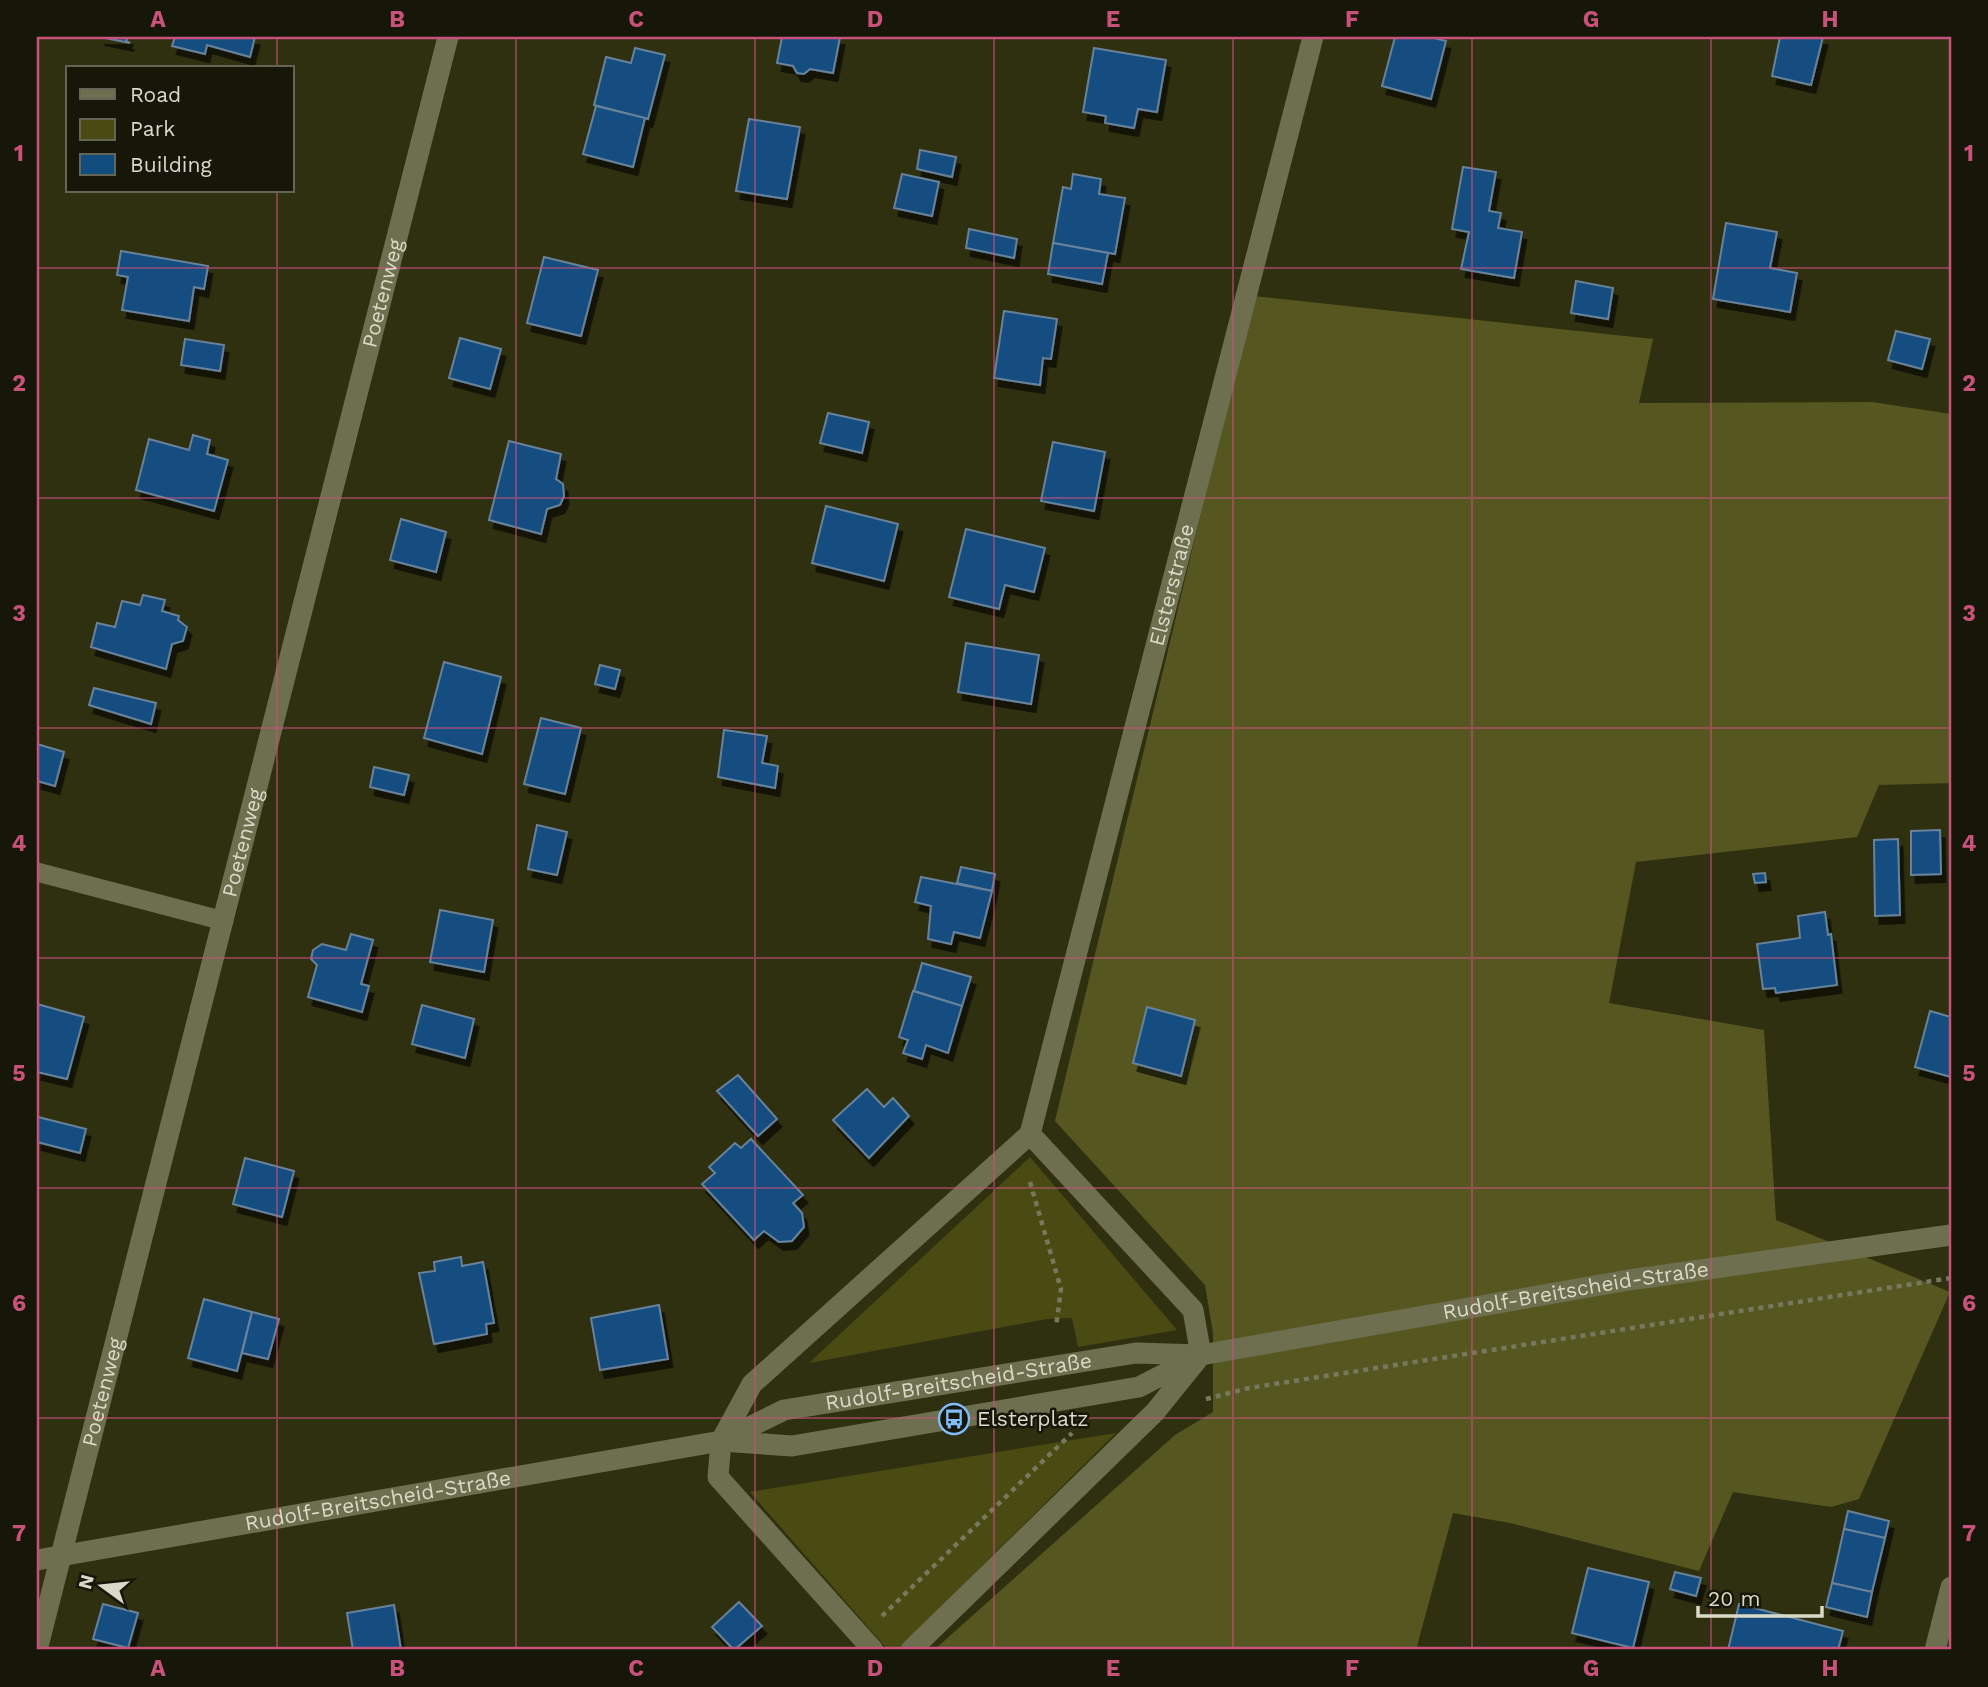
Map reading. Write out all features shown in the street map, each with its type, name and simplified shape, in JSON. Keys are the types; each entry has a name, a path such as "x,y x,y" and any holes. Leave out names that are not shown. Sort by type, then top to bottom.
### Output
{"street":[{"name":"Poetenweg","path":"37,1650 64,1556 448,37"},
{"name":"Elsterstraße","path":"1030,1134 1313,37"},
{"path":"867,1644 718,1477 721,1441 752,1384 1030,1134 1193,1310 1201,1355 1155,1412 911,1650"},
{"name":"Rudolf-Breitscheid-Straße","path":"721,1441 784,1410 1136,1353 1201,1355 1629,1280 1951,1235"},
{"name":"Rudolf-Breitscheid-Straße","path":"37,1560 721,1441 792,1446 1139,1387 1201,1355"},
{"path":"1935,1650 1951,1587"}],"lane":[{"path":"37,872 224,922"}],"path":[{"path":"1030,1134 1030,1184 1053,1254 1061,1289 1056,1327"},
{"path":"1155,1412 1249,1388 1951,1278"},
{"path":"867,1644 1071,1433 1083,1430"}],"green space":[{"path":"1030,1157 1177,1330 1078,1347 1072,1318 1047,1319 809,1363"},
{"path":"1116,1433 897,1650 888,1650 750,1492"}],"shaded area":[{"path":"1253,296 1653,339 1639,403 1872,402 1951,414 1951,783 1879,785 1857,837 1636,862 1609,1003 1764,1030 1776,1220 1950,1292 1859,1499 1831,1507 1733,1492 1699,1571 1510,1523 1453,1513 1416,1650 934,1650 1175,1435 1213,1412 1213,1333 1205,1285 1055,1121"}],"building":[{"path":"100,37 128,37 126,41 130,43"},
{"path":"175,37 255,37 250,57 207,45 205,54 172,46"},
{"path":"782,37 840,37 833,73 810,69 804,74 797,73 793,66 777,63"},
{"path":"1395,37 1430,37 1446,41 1431,99 1382,86"},
{"path":"1780,37 1823,37 1811,85 1772,76"},
{"path":"635,48 665,55 648,119 594,105 606,57 631,63"},
{"path":"1094,48 1166,60 1157,112 1138,109 1134,128 1105,123 1106,116 1083,112"},
{"path":"596,106 645,118 633,167 583,154"},
{"path":"749,119 800,127 787,199 736,191"},
{"path":"920,150 956,157 952,177 917,169"},
{"path":"1463,167 1496,172 1489,211 1501,213 1498,228 1522,232 1514,278 1461,269 1469,232 1452,229"},
{"path":"902,174 939,182 932,216 894,208"},
{"path":"1073,174 1101,179 1099,194 1125,198 1115,254 1053,243 1063,187 1071,189"},
{"path":"1726,223 1777,232 1770,268 1797,273 1790,312 1713,299"},
{"path":"969,229 1017,239 1014,258 966,248"},
{"path":"1053,243 1108,253 1102,284 1048,274"},
{"path":"121,251 208,266 204,289 194,287 189,321 122,310 128,277 117,275"},
{"path":"544,257 598,270 581,336 527,323"},
{"path":"1576,281 1613,288 1608,319 1571,313"},
{"path":"1004,311 1057,319 1051,359 1043,358 1040,385 994,378"},
{"path":"1896,331 1930,339 1922,369 1888,360"},
{"path":"460,338 501,349 490,389 449,378"},
{"path":"185,339 224,345 220,371 181,365"},
{"path":"828,413 869,422 862,453 820,443"},
{"path":"193,435 210,440 207,454 228,460 214,511 136,490 149,439 189,450"},
{"path":"509,441 561,454 556,479 563,484 564,496 560,505 547,509 541,534 489,520"},
{"path":"1053,442 1105,452 1094,511 1041,501"},
{"path":"826,506 898,524 884,581 812,563"},
{"path":"401,519 446,532 436,572 390,560"},
{"path":"966,529 1045,548 1034,592 1005,585 999,609 949,597"},
{"path":"143,595 165,600 162,611 179,616 178,620 187,627 183,641 172,644 166,669 91,647 97,623 115,627 122,601 140,605"},
{"path":"966,643 1039,655 1031,704 958,692"},
{"path":"444,662 501,677 482,754 424,738"},
{"path":"600,665 620,670 615,689 595,684"},
{"path":"94,688 156,703 151,724 89,705"},
{"path":"541,718 581,728 565,794 524,784"},
{"path":"724,730 767,736 762,763 778,766 775,788 718,777"},
{"path":"37,744 64,752 55,786 37,781"},
{"path":"374,767 409,775 404,795 370,787"},
{"path":"537,825 567,832 557,875 528,869"},
{"path":"1940,830 1941,874 1911,875 1911,831"},
{"path":"1898,839 1900,915 1875,916 1874,840"},
{"path":"961,867 995,874 992,891 957,883"},
{"path":"1765,873 1766,882 1755,883 1753,874"},
{"path":"921,877 992,891 980,938 954,932 951,944 928,939 931,906 915,902"},
{"path":"440,910 493,920 484,972 430,962"},
{"path":"1825,912 1828,935 1831,934 1837,985 1776,993 1775,988 1763,989 1757,944 1800,938 1798,916"},
{"path":"351,934 373,940 361,984 369,986 362,1012 308,997 317,965 311,959 313,950 322,944 346,950"},
{"path":"922,963 971,977 962,1006 914,991"},
{"path":"913,991 962,1006 948,1053 926,1045 922,1059 903,1053 908,1040 899,1037"},
{"path":"37,1004 84,1017 67,1079 37,1072"},
{"path":"422,1005 474,1019 465,1058 412,1044"},
{"path":"1147,1007 1195,1020 1181,1076 1133,1063"},
{"path":"1930,1011 1951,1017 1951,1077 1915,1067"},
{"path":"738,1075 777,1119 758,1136 717,1091"},
{"path":"867,1089 884,1107 893,1098 909,1116 869,1158 833,1120"},
{"path":"38,1117 86,1129 80,1153 37,1142"},
{"path":"751,1139 803,1195 793,1203 802,1213 804,1227 792,1241 779,1242 764,1231 754,1240 702,1184 715,1173 709,1167 735,1143 741,1148"},
{"path":"245,1158 294,1171 282,1217 233,1204"},
{"path":"461,1257 462,1266 483,1262 494,1323 486,1324 487,1334 434,1344 419,1273 435,1271 434,1262"},
{"path":"204,1299 252,1312 237,1371 188,1358"},
{"path":"659,1305 668,1359 600,1370 591,1318"},
{"path":"252,1312 279,1319 268,1359 242,1353"},
{"path":"1848,1511 1889,1521 1885,1538 1844,1529"},
{"path":"1844,1529 1885,1538 1872,1592 1832,1583"},
{"path":"1588,1568 1649,1582 1633,1648 1572,1633"},
{"path":"1675,1572 1701,1578 1696,1596 1670,1589"},
{"path":"1832,1583 1872,1592 1867,1617 1826,1607"},
{"path":"739,1602 762,1626 734,1650 712,1627"},
{"path":"103,1604 138,1613 128,1648 93,1639"},
{"path":"1739,1604 1843,1631 1838,1650 1728,1650"},
{"path":"394,1605 401,1650 353,1650 347,1613"}],"place":[{"name":"Elsterplatz","path":"954,1419"}]}
